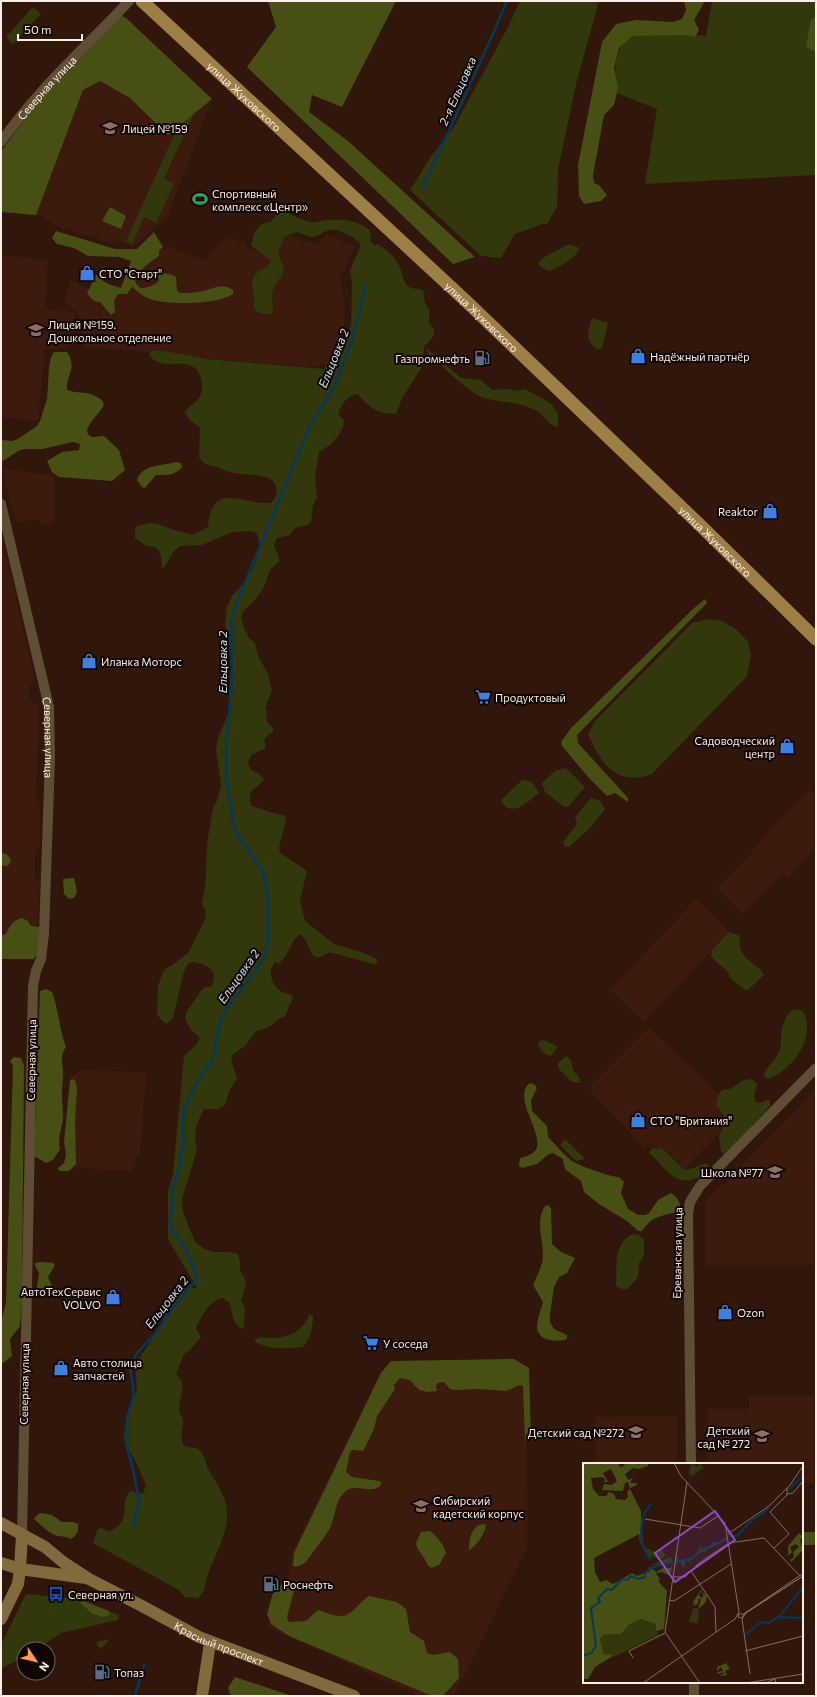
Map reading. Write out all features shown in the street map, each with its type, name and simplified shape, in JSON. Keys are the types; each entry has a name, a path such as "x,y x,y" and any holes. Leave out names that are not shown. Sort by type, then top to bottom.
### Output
{"main road":[{"name":"улица Жуковского","path":"142,1 467,302 708,533 816,639"},
{"name":"Красный проспект","path":"1,1523 44,1547 89,1579 210,1643 354,1696"},
{"name":"Северная улица","path":"1,1619 18,1584 22,1536"},
{"name":"Красный проспект","path":"1,1563 20,1569 89,1579"},
{"path":"202,1696 210,1643"}],"street":[{"name":"Северная улица","path":"1,142 14,123 36,97 129,1"},
{"name":"Северная улица","path":"1,504 49,707 50,750 44,934 41,959 36,971 33,986 22,1536"},
{"name":"Ереванская улица","path":"690,1463 688,1214 690,1202 700,1186 816,1068"},
{"path":"694,1683 694,1696"}],"shaded area":[{"name":"Лицей №159","path":"125,17 212,99 167,218 133,247 118,241 113,244 57,226 39,215 1,212 2,150"},
{"path":"326,234 355,247 347,262 344,273 340,274 345,311 344,331 339,351 325,365 312,367 129,350 84,349 84,338 79,314 64,302 70,280 106,298 134,270 167,246 204,260 227,236 240,242 246,240 247,249 273,256 281,235 289,236 302,241 319,243"},
{"name":"Лицей №159. Дошкольное отделение","path":"1,254 48,261 45,309 74,312 70,348 45,349 38,421 1,417"},
{"path":"2,468 55,476 54,524 40,524 40,519 16,523"},
{"path":"1,530 35,680 29,687 30,699 39,707 36,801 40,801 40,847 35,853 35,878 40,882 37,939 1,956"},
{"path":"809,790 816,797 816,847 788,879 782,874 744,914 717,888 741,863 745,861 759,842"},
{"path":"696,899 729,932 644,1022 610,990"},
{"path":"649,1027 725,1100 721,1132 684,1170 661,1147 658,1150 650,1142 644,1148 591,1092 591,1085"},
{"path":"83,1070 146,1072 140,1155 136,1155 135,1166 132,1166 131,1171 66,1167 71,1076"},
{"name":"Школа №77","path":"816,1089 816,1265 705,1265 705,1202"},
{"name":"Сибирский кадетский корпус","path":"526,1369 528,1546 454,1696 419,1696 267,1627 288,1576 292,1552 381,1371"},
{"name":"Детский сад № 272","path":"749,1396 816,1396 816,1483 803,1483 803,1463 707,1463 708,1409 749,1409"},
{"name":"Детский сад №272","path":"677,1416 677,1463 596,1463 595,1417"}],"green space":[{"path":"268,1 396,1 342,107 312,95 309,112 348,141 475,257 453,264 247,67 276,27"},
{"path":"520,1 599,1 576,84 558,170 557,207 547,224 542,224 515,234 501,258 481,256 410,190 430,158 454,127 507,29"},
{"path":"684,1 705,1 694,20 699,30 695,37 684,35 632,36 619,48 614,68 618,88 614,105 604,115 593,175 594,183 599,185 607,195 601,201 584,204 579,196 578,165 602,42 616,24 636,20 673,22 682,19 686,10"},
{"path":"712,1 816,1 816,175 645,184 657,109 614,92 616,60 625,35 653,30 706,36"},
{"path":"33,7 41,14 13,44 6,37"},
{"path":"121,16 125,17 212,99 168,135 130,98 100,81 83,90 36,215 1,212 2,150 35,105"},
{"path":"816,16 816,52 806,47 811,20"},
{"path":"190,100 198,104 164,179 174,184 156,223 144,217 132,244 126,241"},
{"path":"110,207 126,216 121,229 102,221"},
{"path":"282,210 307,221 345,220 361,225 370,230 371,242 374,245 378,244 397,262 406,284 411,288 423,290 425,303 429,310 429,323 434,329 434,333 433,337 424,347 422,367 402,398 396,414 374,409 357,394 347,398 338,414 344,420 343,428 333,443 319,452 315,476 317,497 313,505 311,522 308,525 295,528 290,535 277,538 274,546 279,557 279,562 270,570 264,587 254,601 244,610 241,617 244,628 249,638 255,643 258,656 268,674 272,691 265,711 268,711 267,721 273,728 273,732 264,740 266,748 251,755 248,763 251,770 258,773 264,779 251,792 251,806 284,815 286,819 279,848 280,853 307,871 300,901 305,921 334,944 361,952 377,959 378,963 374,964 332,953 328,953 320,957 314,956 305,939 300,934 282,961 278,964 275,962 271,969 275,986 293,997 285,1016 277,1020 271,1026 255,1032 245,1046 232,1055 232,1062 237,1079 230,1089 225,1105 218,1109 204,1109 197,1124 195,1139 197,1150 182,1199 183,1212 195,1242 205,1249 213,1252 229,1252 238,1254 240,1271 244,1277 246,1285 241,1301 245,1307 244,1327 241,1329 236,1323 230,1303 223,1298 218,1299 210,1305 200,1320 196,1329 201,1337 190,1350 184,1354 176,1374 182,1382 179,1409 183,1419 181,1436 184,1446 199,1449 204,1457 208,1469 217,1483 227,1507 224,1535 208,1575 205,1588 198,1598 185,1597 179,1590 93,1543 98,1529 102,1528 109,1532 121,1523 124,1515 125,1501 128,1494 131,1491 143,1494 146,1485 136,1462 125,1444 124,1436 125,1427 137,1389 135,1364 157,1332 167,1310 179,1294 186,1288 197,1288 168,1239 168,1191 173,1174 184,1056 196,1045 200,1038 191,1030 185,1019 187,1011 201,991 204,988 212,986 214,974 210,968 204,965 192,962 188,964 184,971 173,1018 166,1024 157,1015 158,986 164,970 188,953 205,919 206,911 202,904 206,879 207,844 213,808 217,801 221,785 216,751 218,738 230,709 229,691 232,658 225,624 227,607 232,596 243,584 254,567 260,547 257,533 250,531 232,532 202,545 180,546 174,551 165,566 162,568 161,556 157,548 145,545 135,538 135,529 137,526 150,523 193,535 208,527 210,513 215,504 222,499 240,499 261,503 271,503 274,500 277,489 272,480 260,476 232,473 202,462 199,457 200,428 190,420 185,413 201,394 201,378 197,370 191,366 184,364 161,363 154,360 149,354 152,351 164,351 208,359 324,369 333,352 346,336 351,325 352,283 350,270 361,245 346,233 332,229 314,237 296,232 284,237 278,253 284,268 282,276 274,286 272,294 273,311 271,314 260,313 254,308 253,280 255,275 267,267 271,261 251,246 254,233 259,227 262,224 270,222"},
{"path":"56,231 115,249 137,249 154,232 163,247 159,251 159,256 138,273 135,281 139,287 149,287 155,284 159,281 158,277 160,273 164,273 176,277 177,290 180,293 197,292 225,286 233,290 233,294 216,300 180,303 158,301 147,298 132,287 127,294 118,294 114,301 115,312 111,315 100,302 91,298 87,293 97,274 104,282 121,288 131,261 119,257 88,256 74,248 57,244 52,238"},
{"path":"566,245 580,248 567,262 549,271 538,264 547,255"},
{"path":"592,318 608,323 602,349 596,349 588,338 588,331"},
{"path":"426,348 461,378 481,380 492,390 508,389 518,391 525,389 540,397 552,405 558,414 558,427 551,424 538,412 529,407 490,400 478,396 446,370 427,352"},
{"path":"54,352 67,352 72,363 67,390 92,394 102,400 104,405 91,422 87,432 92,437 104,436 119,450 125,470 112,481 59,477 52,472 47,461 62,452 79,450 80,444 73,442 42,449 24,449 1,461 1,440 12,441 18,439 37,426 40,421 47,399 49,368 51,357"},
{"path":"176,462 181,463 182,467 179,470 170,474 156,475 145,488 142,487 137,480 143,471 148,468"},
{"path":"705,599 707,603 577,735 578,743 628,798 628,802 615,793 607,796 588,777 562,746 561,742 571,728"},
{"path":"708,619 722,621 736,629 748,642 751,654 747,676 652,774 640,777 629,777 620,775 611,770 598,754 588,734 595,721 692,623"},
{"path":"566,768 585,787 568,807 564,807 545,792 542,783 555,771"},
{"path":"522,780 532,782 539,793 520,807 514,809 505,806 501,800"},
{"path":"591,798 600,801 605,809 591,827 569,847 565,847 563,842 577,824 575,817"},
{"path":"1,852 8,855 11,861 8,866 1,866"},
{"path":"74,878 77,892 74,898 69,899 64,894 63,879"},
{"path":"22,918 28,921 31,926 40,927 40,948 34,959 1,959 1,936 6,934 14,922"},
{"path":"729,932 739,935 741,952 760,969 764,975 749,989 745,990 731,979 727,971 711,957 712,950"},
{"path":"46,989 52,992 66,1047 62,1057 63,1118 59,1137 60,1149 53,1160 46,1163 34,1156 40,991"},
{"path":"793,1009 803,1011 807,1021 805,1041 794,1060 786,1068 769,1079 765,1077 764,1073 779,1053 781,1045 781,1032 786,1017"},
{"path":"544,1040 557,1046 551,1056 541,1050 538,1044 540,1041"},
{"path":"566,1056 571,1060 573,1070 580,1078 579,1083 572,1082 558,1068 558,1063"},
{"path":"14,1057 21,1058 24,1065 22,1299 20,1326 10,1339 12,1356 1,1363 1,1322 6,1303 13,1066 10,1061"},
{"path":"73,1079 76,1082 77,1090 75,1119 76,1164 69,1171 60,1171 57,1169 64,1163 66,1155 64,1142 70,1080"},
{"path":"752,1079 757,1084 754,1097 755,1102 760,1103 767,1100 770,1101 770,1106 731,1149 724,1154 721,1152 719,1136 724,1126 725,1118 716,1104 718,1096 722,1090 730,1089 744,1080"},
{"path":"530,1083 535,1085 537,1088 531,1100 532,1111 547,1126 548,1137 572,1161 602,1173 619,1177 624,1182 621,1193 628,1209 638,1215 645,1215 649,1213 658,1200 671,1193 678,1200 680,1211 654,1219 642,1231 638,1231 627,1221 599,1204 584,1192 581,1181 566,1170 563,1159 553,1153 549,1154 537,1164 522,1168 519,1166 520,1158 533,1153 537,1146 537,1138 524,1098 525,1090"},
{"path":"565,1139 585,1159 576,1161 560,1145"},
{"path":"653,1147 658,1150 661,1147 684,1170 694,1168 705,1163 709,1166 708,1170 706,1173 691,1180 677,1178 666,1170 650,1154"},
{"path":"548,1205 551,1208 552,1244 561,1252 575,1258 567,1273 559,1277 554,1287 550,1322 554,1329 567,1335 567,1339 558,1341 549,1340 538,1333 537,1328 543,1302 533,1285 543,1259 540,1218 545,1206"},
{"path":"633,1234 639,1235 644,1239 644,1256 639,1263 638,1277 628,1289 622,1289 616,1286 617,1257 622,1243"},
{"path":"35,1263 53,1263 55,1265 48,1277 52,1286 50,1292 41,1294 37,1288 39,1273"},
{"path":"309,1315 313,1315 312,1328 310,1336 303,1347 271,1347 254,1341 259,1338 276,1338 293,1333 302,1326"},
{"path":"514,1359 529,1368 531,1439 525,1441 523,1386 520,1385 506,1391 479,1389 456,1390 450,1389 444,1382 436,1385 437,1391 428,1392 419,1390 410,1380 400,1378 394,1385 395,1389 377,1416 374,1429 363,1451 352,1450 350,1452 346,1472 352,1477 379,1481 381,1482 381,1485 378,1488 373,1489 354,1488 346,1491 342,1495 336,1507 333,1521 323,1540 306,1562 295,1567 293,1565 294,1553 381,1373 391,1361"},
{"path":"41,1513 52,1515 62,1522 73,1522 78,1524 77,1533 71,1539 51,1533 34,1519"},
{"path":"486,1524 480,1539 475,1546 469,1550 470,1539 473,1531 478,1525"},
{"path":"430,1531 440,1541 446,1553 439,1565 431,1568 427,1565 425,1559 416,1546 421,1532"},
{"path":"803,1532 816,1532 816,1545 803,1545"},
{"path":"286,1582 292,1582 295,1587 287,1617 289,1622 306,1621 318,1610 345,1616 369,1596 397,1602 406,1609 410,1632 424,1641 427,1653 433,1655 450,1652 458,1659 459,1678 443,1696 432,1696 289,1636 271,1624 267,1614 274,1589"},
{"path":"26,1594 78,1599 119,1615 118,1620 61,1633 49,1641 16,1641 16,1661 3,1668 1,1666 1,1645"},
{"path":"84,1601 109,1611 109,1615 104,1617 93,1614 80,1603"},
{"path":"110,1639 101,1649 97,1645 97,1642"},
{"path":"235,1677 292,1696 231,1696 228,1688"}],"waterway":[{"name":"2-я Ельцовка","path":"423,188 507,1"},
{"name":"Ельцовка 2","path":"133,1526 139,1500 127,1448 127,1418 134,1395 130,1368 137,1353 155,1334 172,1309 196,1280 193,1265 187,1252 170,1228 173,1187 179,1168 183,1146 183,1111 197,1082 212,1061 222,1015 258,967 266,953 268,934 268,897 263,872 237,835 233,822 226,777 226,745 232,682 231,621 239,597 311,423 334,387 352,341 366,285"},
{"name":"Ельцовка 2","path":"135,1696 144,1665"}],"place":[{"name":"Лицей №159","path":"110,128"},
{"name":"Спортивный комплекс «Центр»","path":"200,199"},
{"name":"СТО \"Старт\"","path":"87,273"},
{"name":"Лицей №159. Дошкольное отделение","path":"36,330"},
{"name":"Надёжный партнёр","path":"638,356"},
{"name":"Газпромнефть","path":"482,358"},
{"name":"Reaktor","path":"770,511"},
{"name":"Иланка Моторс","path":"89,661"},
{"name":"Продуктовый","path":"483,697"},
{"name":"Садоводческий центр","path":"787,746"},
{"name":"СТО \"Британия\"","path":"638,1120"},
{"name":"Школа №77","path":"775,1172"},
{"name":"АвтоТехСервис VOLVO","path":"113,1297"},
{"name":"Ozon","path":"725,1312"},
{"name":"У соседа","path":"371,1343"},
{"name":"Авто столица запчастей","path":"61,1368"},
{"name":"Детский сад №272","path":"636,1432"},
{"name":"Детский сад № 272","path":"762,1436"},
{"name":"Сибирский кадетский корпус","path":"421,1506"},
{"name":"Роснефть","path":"271,1584"},
{"name":"Северная ул.","path":"56,1594"},
{"name":"Топаз","path":"102,1672"}]}
